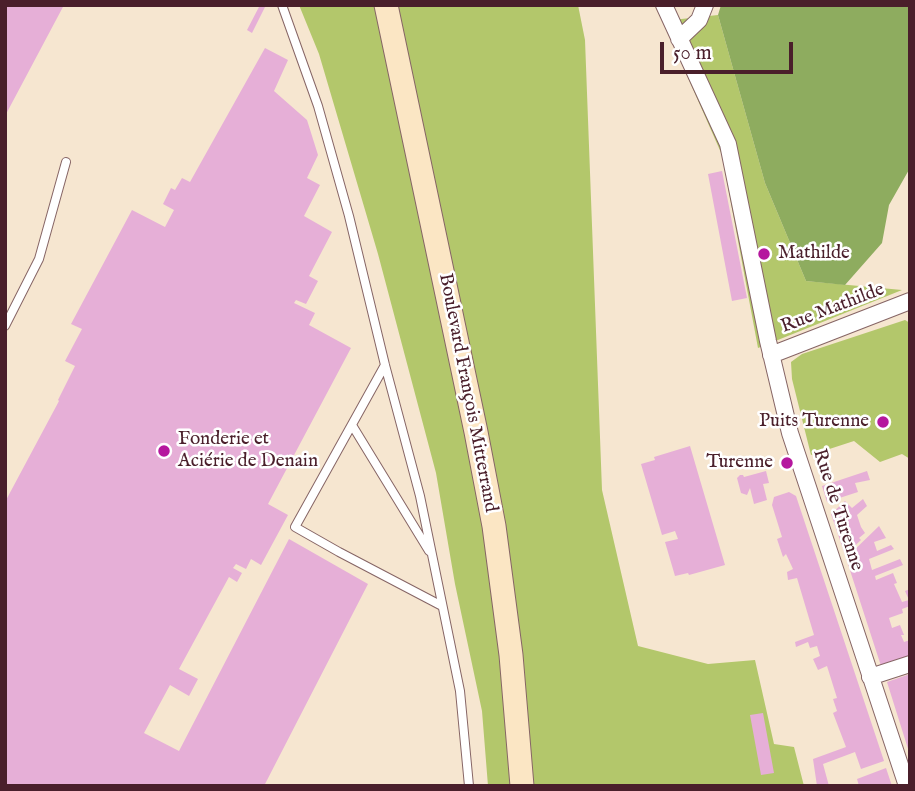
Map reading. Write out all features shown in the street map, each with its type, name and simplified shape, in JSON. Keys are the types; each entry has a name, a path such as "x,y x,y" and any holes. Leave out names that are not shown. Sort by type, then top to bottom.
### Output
{"main road":[{"name":"Boulevard François Mitterrand","path":"386,5 494,526 511,655 522,786"}],"street":[{"name":"Rue de Turenne","path":"664,5 731,153 771,355 794,448 907,786"},
{"path":"679,39 699,20 705,5"},
{"name":"Rue Mathilde","path":"771,355 910,301"},
{"path":"870,677 910,664"}],"lane":[{"path":"282,5 318,106 359,253 416,480 460,691 469,786"},
{"path":"5,326 39,260 66,162"},
{"path":"385,365 295,527 442,606"},
{"path":"352,425 432,556"}],"green space":[{"path":"299,5 578,5 585,40 602,490 638,646 708,664 755,660 774,744 794,747 804,786 488,786 482,711 455,584 436,473 378,254 319,54"},
{"path":"721,5 910,5 910,168 889,205 882,243 845,285 806,281 765,183 718,15"},
{"path":"718,15 765,183 806,281 902,290 758,348 722,155 663,21"},
{"path":"905,320 910,323 910,459 902,454 880,462 854,441 811,455 792,379 791,362 802,354"}],"building":[{"path":"5,5 64,5 5,116"},
{"path":"260,5 266,5 252,33 247,30"},
{"name":"Fonderie et Aciérie de Denain","path":"265,48 288,60 274,91 307,120 318,155 307,178 320,185 304,216 332,232 309,276 318,281 306,304 296,300 294,303 315,313 309,325 351,348 268,504 288,515 261,565 251,559 246,569 236,564 233,568 242,573 237,582 229,577 179,669 198,679 189,696 170,685 144,733 179,751 289,539 368,584 264,786 5,786 5,502 75,366 65,361 82,329 71,324 132,210 165,227 174,210 163,204 171,188 175,190 182,178 190,182"},
{"path":"722,171 747,298 732,301 708,174"},
{"path":"690,446 725,565 675,576 665,542 678,539 675,531 662,535 641,464"},
{"path":"766,471 769,483 763,484 767,500 754,504 750,488 747,495 741,493 737,478 740,475 744,477"},
{"path":"867,471 870,480 855,483 858,492 827,502 822,486"},
{"path":"789,492 796,496 884,761 861,769 855,752 823,764 829,786 817,786 813,759 846,747 833,713 837,711 833,699 837,698 827,666 818,670 813,659 820,656 817,646 810,648 808,642 796,647 795,642 814,635 797,578 788,580 787,572 793,569 786,554 783,557 777,539 782,537 772,505 774,497"},
{"path":"863,499 867,506 857,515 865,533 845,555 831,514 845,501 852,508"},
{"path":"879,526 886,538 874,542 877,551 891,545 894,549 869,559 872,570 900,559 903,565 875,576 876,580 893,573 897,583 894,584 902,602 909,600 905,591 910,589 910,606 902,609 903,613 889,618 892,628 900,625 904,642 910,640 910,656 881,666 846,558"},
{"path":"910,674 910,752 909,752 887,682"},
{"path":"763,713 774,773 761,775 750,715"},
{"path":"886,768 892,786 859,786 857,779"}],"place":[{"name":"Mathilde","path":"764,254"},
{"name":"Puits Turenne","path":"883,422"},
{"name":"Fonderie et Aciérie de Denain","path":"164,451"},
{"name":"Turenne","path":"787,463"}]}
